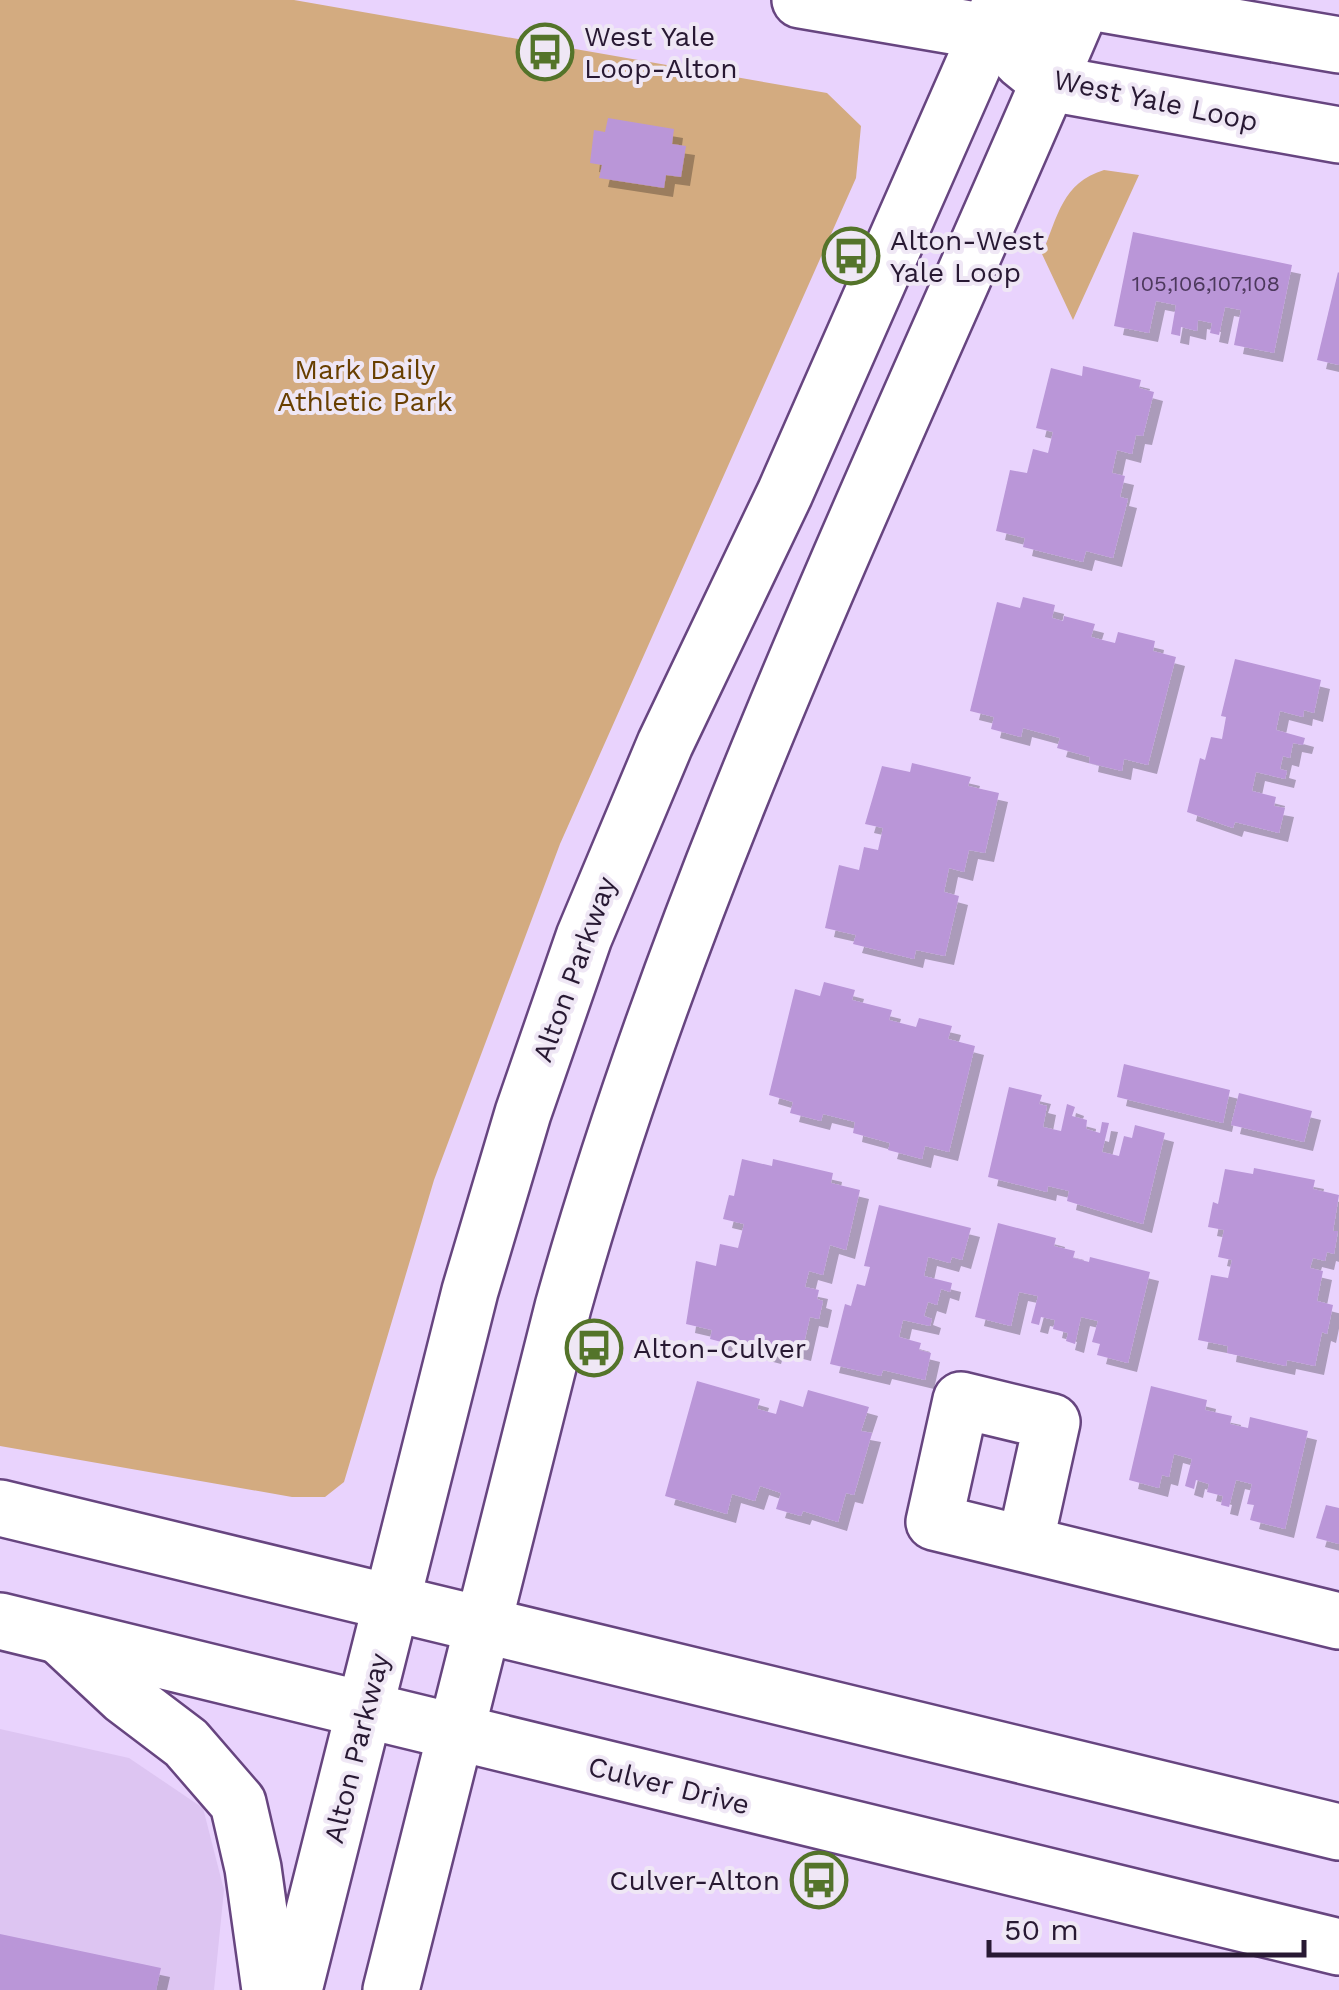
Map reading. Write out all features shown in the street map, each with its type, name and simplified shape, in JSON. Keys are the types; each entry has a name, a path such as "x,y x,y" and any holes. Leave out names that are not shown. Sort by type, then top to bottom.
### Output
{"main road":[{"path":"800,0 995,16 1084,0 1339,45"},
{"path":"391,1990 534,1415 594,1199 669,981 824,596 1084,0"},
{"name":"West Yale Loop","path":"995,16 1049,83 1339,135"},
{"name":"Alton Parkway","path":"294,1990 496,1200 584,937 649,780 792,476 995,16"},
{"path":"0,1508 1339,1832"},
{"path":"1025,1544 1339,1620"},
{"name":"Culver Drive","path":"0,1621 1339,1947"},
{"path":"62,1638 124,1696 186,1743 238,1802 254,1868 270,1990"}],"shaded area":[{"path":"0,1729 129,1758 203,1808 224,1890 214,1990 0,1990"}],"green space":[{"name":"Mark Daily Athletic Park","path":"0,0 294,0 827,93 861,126 856,178 560,844 434,1180 344,1482 325,1497 292,1497 0,1446"},
{"path":"1104,170 1139,175 1073,320 1042,254 1070,192"}],"building":[{"path":"608,118 674,129 672,144 686,146 681,177 666,175 664,188 599,178 602,165 590,163 594,130 605,132"},
{"path":"1133,232 1292,265 1274,353 1234,345 1241,310 1225,307 1219,335 1210,333 1212,323 1198,320 1197,331 1181,327 1180,336 1171,334 1176,305 1156,301 1149,333 1114,326"},
{"path":"1339,273 1339,365 1317,360"},
{"path":"1083,366 1141,380 1139,388 1154,392 1143,436 1136,435 1132,454 1117,450 1112,473 1125,476 1120,497 1128,499 1113,558 1086,551 1083,562 1023,547 1025,538 996,531 1010,470 1027,473 1033,449 1048,453 1053,432 1036,428 1051,368 1082,376"},
{"path":"1023,597 1055,605 1052,618 1063,621 1064,616 1095,624 1091,637 1115,643 1118,632 1155,641 1153,651 1176,657 1148,765 1124,759 1122,771 1089,763 1090,757 1057,748 1060,738 1023,728 1021,737 991,729 994,717 970,711 997,602 1020,608"},
{"path":"1235,659 1321,680 1314,713 1304,710 1303,717 1280,711 1276,730 1305,738 1303,745 1293,743 1290,758 1283,756 1280,769 1287,771 1285,779 1256,772 1252,791 1276,797 1274,806 1285,808 1279,833 1235,822 1233,828 1187,812 1200,758 1205,760 1211,737 1222,739 1226,717 1221,716"},
{"path":"912,763 971,777 968,786 999,793 985,853 969,850 964,872 949,868 944,892 959,896 945,956 916,950 914,959 853,944 856,935 825,928 839,865 859,870 864,847 878,850 883,828 865,824 882,766 910,772"},
{"path":"824,982 855,990 852,1000 892,1010 889,1020 916,1027 919,1018 952,1026 948,1039 975,1046 949,1152 925,1146 922,1159 888,1150 890,1143 853,1133 855,1122 823,1114 821,1121 790,1113 793,1102 769,1095 795,989 820,996"},
{"path":"1124,1064 1230,1090 1223,1123 1117,1097"},
{"path":"1009,1087 1042,1095 1039,1104 1047,1106 1043,1127 1061,1131 1067,1104 1075,1107 1072,1116 1087,1120 1086,1129 1100,1133 1102,1122 1109,1123 1102,1152 1119,1156 1124,1136 1132,1138 1135,1125 1165,1133 1143,1224 1067,1201 1069,1191 1048,1186 1047,1192 988,1177"},
{"path":"1239,1093 1312,1111 1304,1142 1231,1125"},
{"path":"742,1159 772,1166 773,1159 833,1173 831,1183 860,1190 846,1250 830,1245 823,1275 809,1271 805,1287 819,1290 817,1299 823,1301 819,1319 810,1317 802,1352 775,1345 772,1355 710,1339 712,1330 686,1324 696,1261 716,1266 720,1244 738,1248 744,1224 723,1219 729,1195 734,1196"},
{"path":"1254,1168 1315,1180 1313,1189 1339,1195 1334,1254 1327,1252 1325,1261 1313,1258 1310,1268 1323,1271 1317,1301 1333,1305 1315,1366 1287,1360 1286,1366 1227,1353 1228,1346 1198,1340 1211,1275 1228,1278 1232,1260 1218,1257 1224,1230 1208,1227 1213,1202 1218,1204 1225,1169 1253,1174"},
{"path":"879,1205 971,1228 962,1260 952,1257 950,1263 928,1257 924,1276 952,1283 950,1292 941,1289 937,1305 928,1302 924,1316 932,1319 930,1326 903,1320 899,1337 921,1343 919,1350 931,1353 925,1380 883,1370 881,1376 830,1364 845,1304 851,1306 857,1284 865,1286 870,1267 864,1266"},
{"path":"998,1223 1056,1238 1054,1246 1075,1251 1073,1258 1089,1262 1090,1257 1150,1272 1128,1363 1097,1355 1100,1344 1092,1342 1098,1321 1081,1317 1075,1344 1066,1341 1068,1333 1053,1329 1055,1320 1041,1317 1039,1325 1031,1323 1038,1296 1019,1292 1011,1326 975,1317"},
{"path":"697,1381 760,1399 757,1409 776,1414 780,1400 803,1407 808,1390 869,1407 861,1431 872,1433 854,1495 846,1493 838,1522 803,1511 801,1516 776,1509 781,1493 760,1486 755,1501 732,1494 727,1514 665,1496"},
{"path":"1151,1386 1207,1400 1205,1410 1232,1416 1230,1424 1248,1428 1250,1417 1308,1431 1285,1529 1250,1520 1254,1505 1247,1504 1252,1484 1236,1480 1229,1507 1221,1505 1223,1496 1207,1492 1209,1484 1196,1480 1194,1489 1185,1486 1192,1459 1174,1454 1169,1477 1162,1475 1159,1488 1129,1480"},
{"path":"1326,1505 1339,1508 1339,1544 1316,1538"},
{"path":"0,1934 161,1968 156,1990 0,1990"}],"place":[{"name":"West Yale Loop-Alton","path":"545,52"},
{"name":"Alton-West Yale Loop","path":"851,256"},
{"name":"Alton-Culver","path":"594,1348"},
{"name":"Culver-Alton","path":"819,1880"}]}
